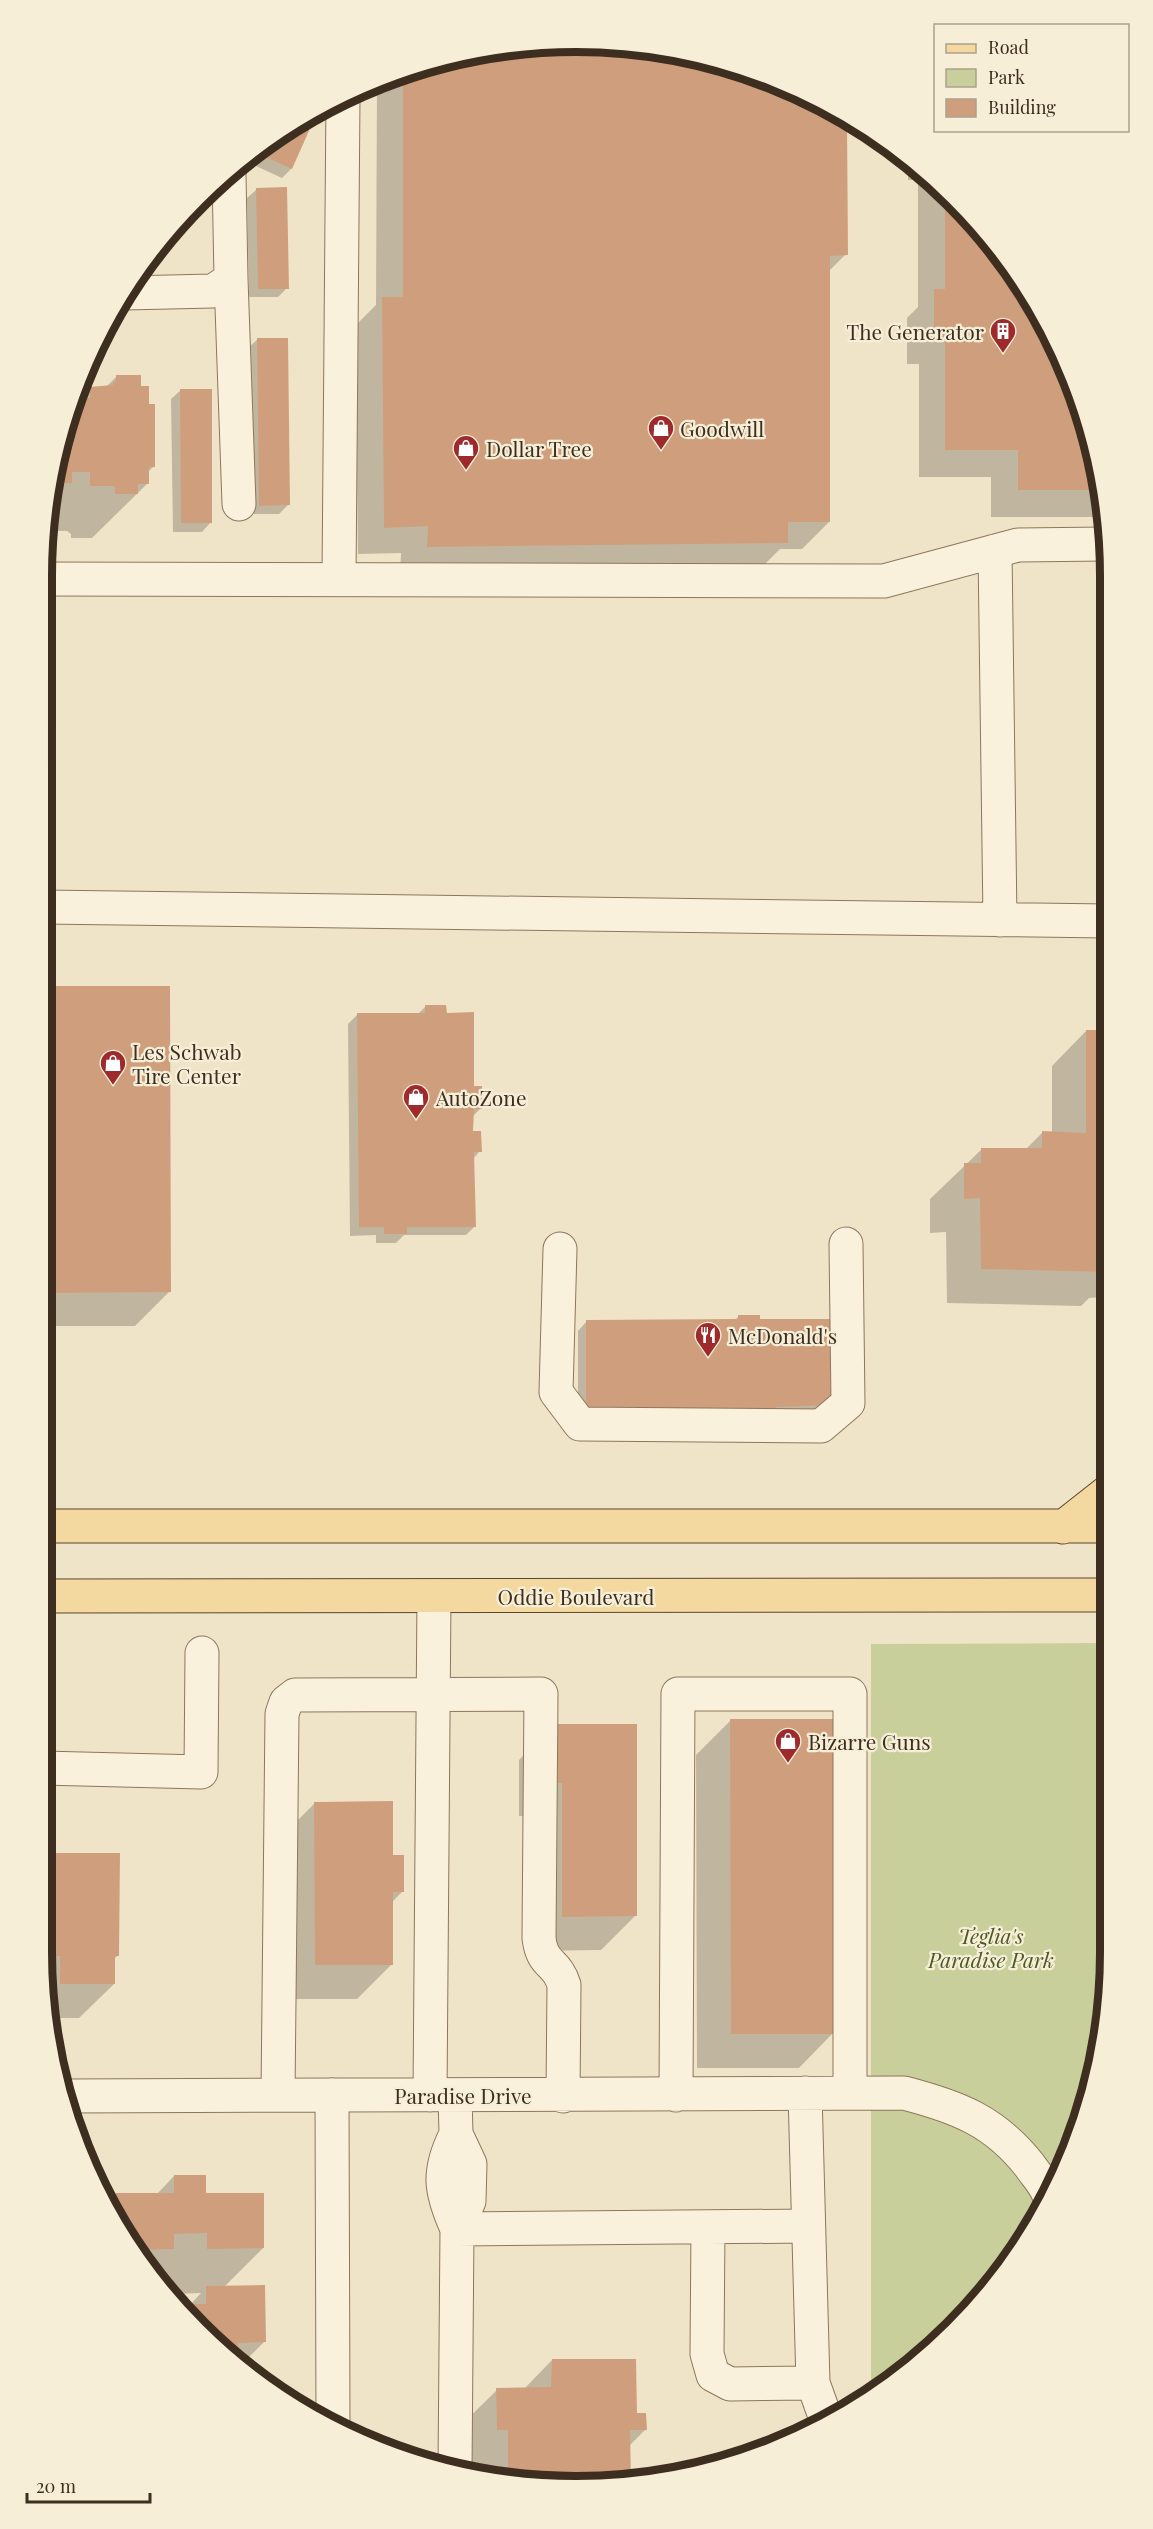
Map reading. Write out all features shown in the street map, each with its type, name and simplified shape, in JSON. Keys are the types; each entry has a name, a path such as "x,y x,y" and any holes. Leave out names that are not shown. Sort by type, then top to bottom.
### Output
{"main road":[{"path":"1063,1527 1100,1498"},
{"path":"52,1523 1100,1526"},
{"name":"Oddie Boulevard","path":"52,1596 1100,1595"}],"street":[{"path":"339,579 343,108"},
{"path":"229,185 239,504"},
{"path":"136,293 213,291 231,279"},
{"path":"52,579 884,581 1018,545 1099,544"},
{"path":"995,551 1000,920"},
{"path":"52,907 1100,921"},
{"path":"560,1249 556,1392 580,1424 821,1426 848,1403 846,1244"},
{"path":"434,1596 443,2095 456,2134 444,2158 446,2205 458,2229 455,2462"},
{"path":"52,1768 201,1772 202,1653"},
{"path":"278,2095 282,1714 286,1702 294,1695 541,1694 539,1938 540,1952 547,1962 560,1971 564,1985 564,2096"},
{"path":"676,2095 678,1694 850,1694 855,2093"},
{"path":"804,2093 813,2383 824,2413"},
{"name":"Paradise Drive","path":"72,2096 904,2093 945,2103 981,2120 1016,2148 1045,2186"},
{"path":"333,2095 333,2416"},
{"path":"458,2229 807,2226"},
{"path":"708,2227 707,2354 713,2375 730,2384 813,2383"}],"green space":[{"name":"Teglia's Paradise Park","path":"1100,1643 1099,1987 1090,2055 1073,2121 1061,2153 1030,2214 992,2271 947,2323 922,2346 871,2386 871,1644"}],"building":[{"path":"576,52 611,54 645,57 712,70 777,92 808,107 847,128 848,255 830,256 830,522 788,522 788,543 427,547 428,526 384,528 382,297 403,297 403,82 441,70 508,57"},
{"path":"312,125 292,169 264,156"},
{"path":"287,187 289,289 258,289 256,188"},
{"name":"The Generator","path":"945,204 992,258 1030,314 1061,376 1073,408 1083,441 1093,490 1018,490 1018,450 945,450 945,337 934,337 934,289 945,289"},
{"path":"257,338 288,338 290,505 259,506"},
{"path":"116,375 141,375 141,386 149,386 149,404 155,404 155,467 149,467 149,484 138,484 138,494 115,494 113,486 90,486 90,472 72,472 72,483 61,483 70,441 84,398 90,398 90,387 113,385 113,382 116,382"},
{"path":"180,389 212,389 212,523 181,523"},
{"name":"Les Schwab Tire Center","path":"55,986 170,986 171,1292 52,1293 52,1186 56,1186"},
{"name":"AutoZone","path":"425,1005 446,1005 447,1013 474,1012 474,1086 482,1086 482,1109 474,1109 473,1131 481,1131 482,1152 474,1152 476,1227 407,1227 407,1234 384,1234 384,1227 359,1227 357,1013 425,1013"},
{"path":"1086,1030 1100,1030 1100,1272 981,1269 980,1198 964,1199 964,1163 981,1163 981,1148 1042,1148 1042,1131 1086,1133"},
{"name":"McDonald's","path":"738,1315 760,1315 760,1319 830,1319 831,1405 776,1407 776,1417 586,1413 586,1320 738,1319"},
{"path":"730,1719 834,1719 835,2034 731,2034"},
{"path":"553,1724 637,1724 637,1916 562,1917 562,1783 553,1783"},
{"path":"393,1801 393,1855 404,1855 404,1892 393,1892 393,1965 315,1965 314,1802"},
{"path":"56,1853 120,1853 119,1956 115,1956 115,1984 60,1984 60,1956 56,1956"},
{"path":"174,2175 206,2175 206,2193 264,2193 264,2248 207,2249 207,2233 174,2234 174,2249 145,2250 116,2201 116,2193 174,2193"},
{"path":"265,2285 266,2342 238,2343 238,2352 189,2304 206,2304 206,2286"},
{"path":"552,2359 636,2359 637,2413 646,2413 647,2430 630,2430 631,2473 576,2476 508,2472 508,2430 497,2430 496,2388 551,2387"}],"place":[{"name":"The Generator","path":"1003,354"},
{"name":"Goodwill","path":"661,451"},
{"name":"Dollar Tree","path":"466,471"},
{"name":"Les Schwab Tire Center","path":"113,1086"},
{"name":"AutoZone","path":"416,1120"},
{"name":"McDonald's","path":"708,1358"},
{"name":"Bizarre Guns","path":"788,1764"}]}
